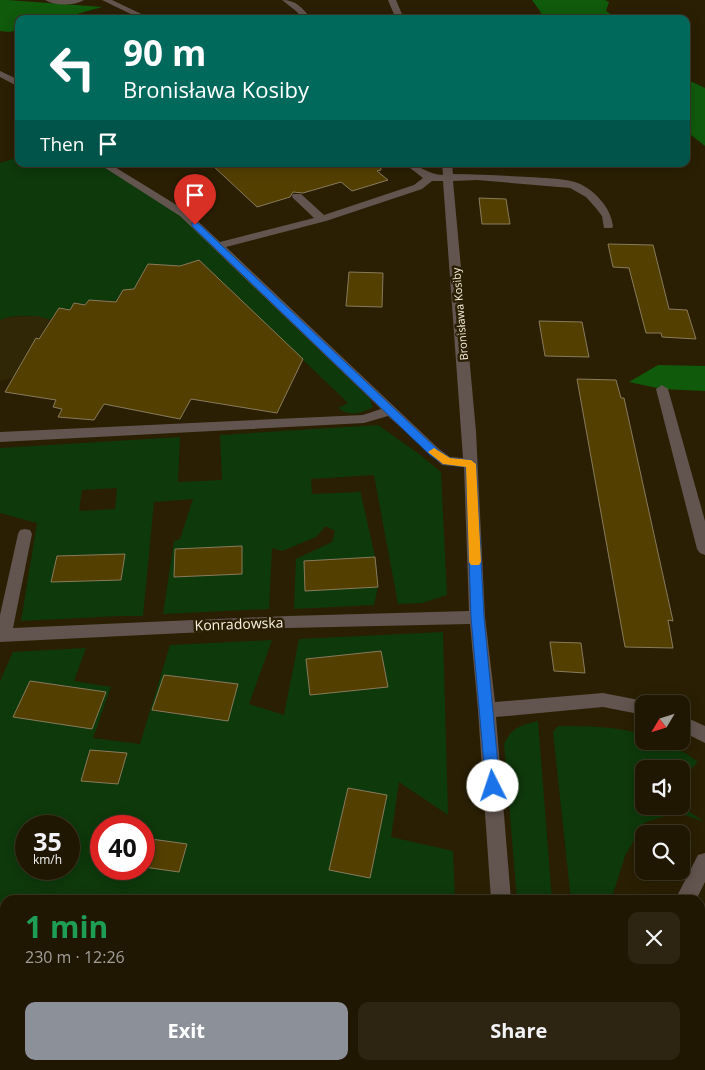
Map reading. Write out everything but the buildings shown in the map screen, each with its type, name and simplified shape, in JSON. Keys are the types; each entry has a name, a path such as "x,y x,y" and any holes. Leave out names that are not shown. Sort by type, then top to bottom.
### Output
{"street":[{"path":"49,0 67,2 80,0"},
{"path":"106,0 139,15"},
{"path":"286,0 304,15"},
{"path":"392,0 398,15"},
{"path":"0,74 15,82"},
{"path":"109,167 184,214 389,412 447,462 471,464"},
{"path":"414,167 430,178"},
{"name":"Bronisława Kosiby","path":"447,167 471,464 478,617 501,895"},
{"path":"477,167 477,177"},
{"path":"218,246 322,219 418,188 430,178 448,177 477,177 574,184 590,195 599,205 607,216 608,226"},
{"path":"297,196 322,219"},
{"path":"662,389 705,549"},
{"path":"0,437 364,420 389,412"},
{"path":"2,635 24,534"},
{"name":"Konradowska","path":"2,635 278,622 478,617"},
{"path":"487,710 588,700 603,700 635,706"},
{"path":"690,727 705,735"},
{"path":"688,895 705,862"}],"green space":[{"path":"0,0 102,7 73,15 15,15 15,31 0,31"},
{"path":"532,0 605,0 609,2 606,11 612,15 542,15"},
{"path":"690,81 705,88 705,146 690,134"},
{"path":"15,158 15,167 105,167 181,216 370,399 373,407 355,414 347,413 338,408 348,403 199,260 180,266 148,264 134,289 123,290 116,301 89,300 82,306 75,308 59,308 50,320 25,316 0,320 0,163"},
{"path":"658,365 705,366 705,391 662,389 629,382"},
{"path":"378,425 441,472 447,595 422,603 398,604 374,475 311,479 312,494 359,492 360,490 375,557 304,561 305,590 378,587 374,605 294,609 296,559 332,542 335,531 326,526 316,537 282,551 272,548 269,609 163,614 174,541 180,539 193,499 154,502 143,616 21,621 37,523 0,513 0,448 180,437 178,482 222,480 220,435","holes":["117,488 115,509 79,511 82,490","242,546 242,574 174,577 176,549","125,554 121,580 51,582 57,556"]},
{"path":"443,632 448,815 399,782 391,837 453,851 455,895 0,895 0,681 13,652 86,648 74,681 111,687 93,738 140,744 170,645 272,640 249,704 284,715 299,639","holes":["381,651 388,687 310,695 306,659","164,675 238,684 228,720 153,711","30,681 106,692 92,729 13,717","90,750 127,753 118,784 81,781","348,788 387,795 370,878 329,870"]},
{"path":"538,721 552,895 517,895 504,744 514,730"},
{"path":"558,726 601,727 633,732 635,733 635,750 679,750 698,762 690,770 690,760 635,760 635,815 668,815 643,825 635,825 635,839 625,856 613,895 570,895 553,732"},
{"path":"690,812 704,822 685,815 690,815"}],"sand":[{"path":"38,316 50,320 13,377 0,382 0,320 8,317"}],"slow traffic":[{"path":"434,452 447,462 471,464 475,562"}],"route":[{"path":"195,225 389,412 434,452 447,462 471,464 478,617 493,786"}]}
